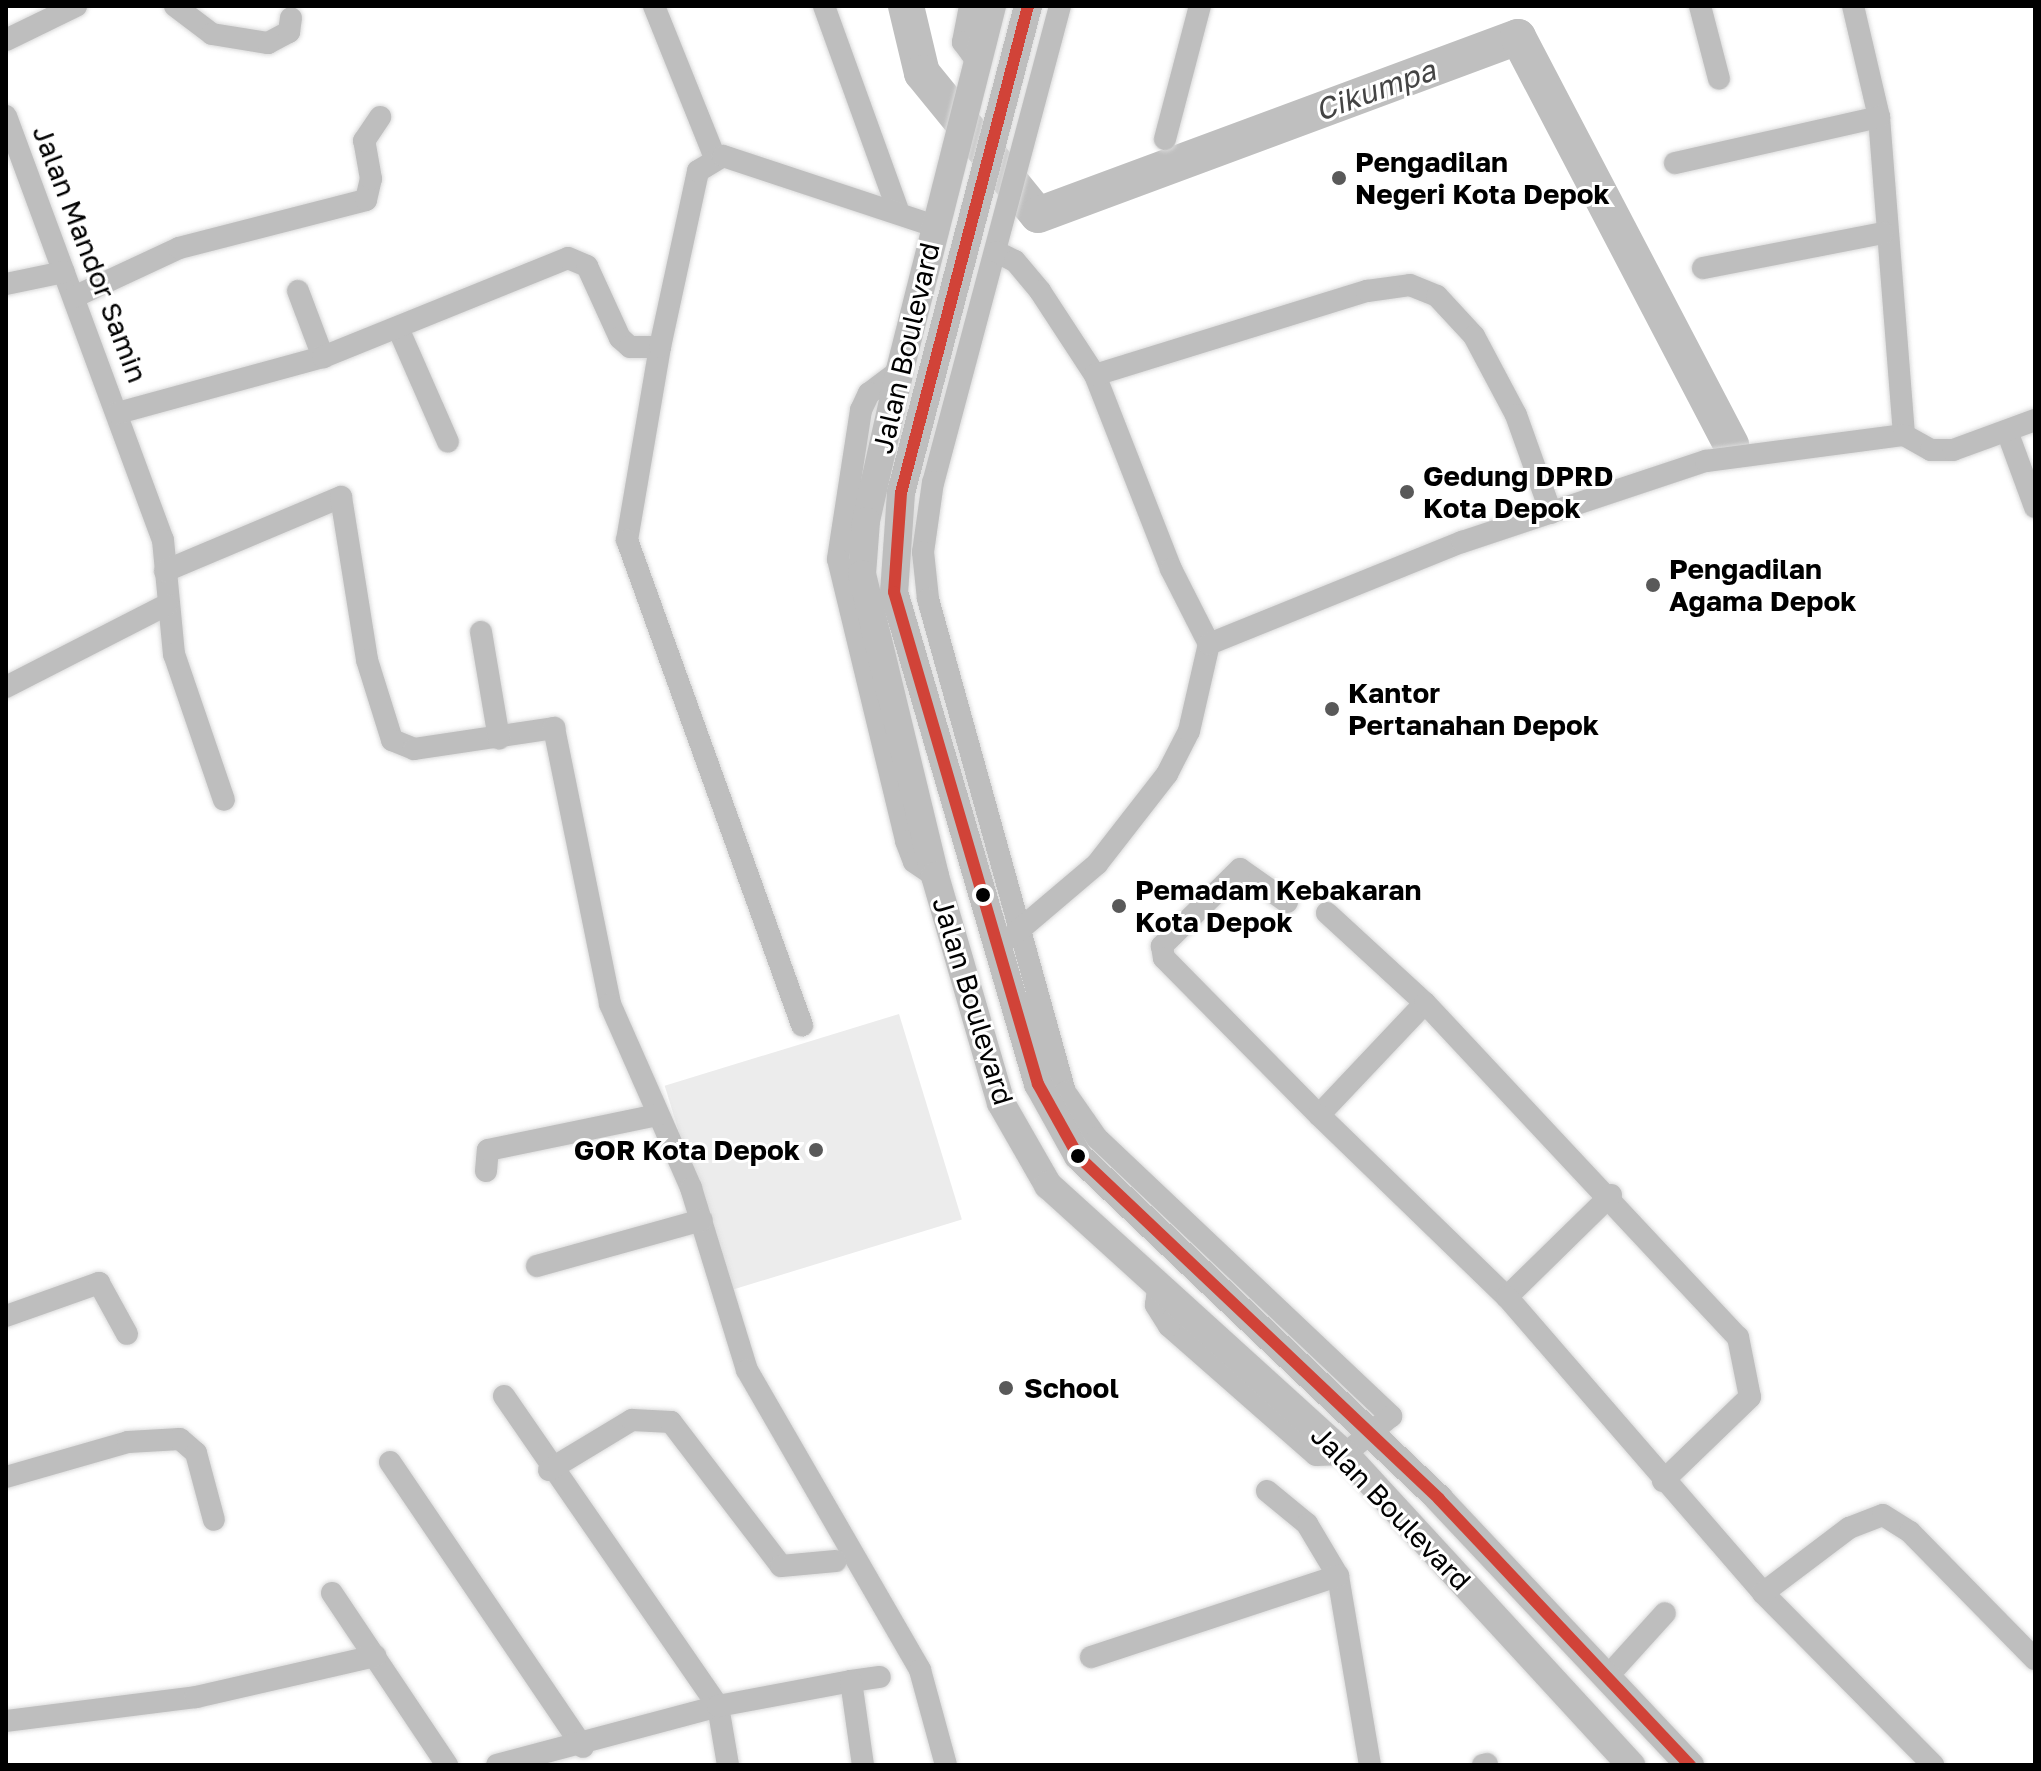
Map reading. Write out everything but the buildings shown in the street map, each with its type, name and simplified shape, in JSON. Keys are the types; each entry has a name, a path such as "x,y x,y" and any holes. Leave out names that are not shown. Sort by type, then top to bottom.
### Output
{"main road":[{"name":"Jalan Boulevard","path":"992,6 900,370 866,521 862,574 935,876 1001,1103 1031,1162 1158,1288 1345,1454 1631,1765"},
{"name":"Jalan Boulevard","path":"1028,6 901,493 894,592 1038,1084 1078,1156 1382,1424 1607,1677 1690,1765"},
{"path":"976,68 1007,81"},
{"path":"975,1013 1012,996"}],"street":[{"path":"6,40 76,6"},
{"path":"175,6 212,34 268,43 289,32 291,18"},
{"path":"654,6 715,158"},
{"path":"824,6 899,213"},
{"path":"970,6 963,42 976,68"},
{"path":"1060,6 997,252 933,482 923,552 928,599 1065,1092 1097,1138 1382,1424 1345,1454"},
{"path":"1165,139 1200,6"},
{"path":"1700,6 1719,79"},
{"path":"1853,6 1879,117 1883,233 1904,435"},
{"name":"Jalan Mandor Samin","path":"6,116 11,149 74,297 163,540 166,605 186,701 224,800"},
{"path":"74,297 179,248 366,200 371,179 364,141 380,117"},
{"path":"1675,163 1879,117"},
{"path":"802,1025 627,540 660,347 698,171 715,158 733,157 935,226"},
{"path":"1703,268 1883,233"},
{"path":"997,252 1040,291 1095,375 1171,569 1209,644 1189,731 1167,774 1097,864 997,948"},
{"name":"Jalan Mandor Samin","path":"118,413 323,357 568,258 587,266 620,338 630,347 660,347"},
{"path":"6,284 64,272"},
{"path":"1095,375 1367,291 1410,285 1437,296 1474,336 1516,415 1551,513"},
{"path":"298,291 323,357"},
{"path":"398,328 448,442"},
{"path":"1209,644 1551,513 1706,461 1904,435 1931,450 1953,450 2035,420"},
{"path":"2007,431 2035,507"},
{"path":"165,571 341,497 367,660 392,740 414,749 554,728 610,1004 702,1220 757,1393 920,1670 946,1765"},
{"path":"6,687 166,605"},
{"path":"481,632 499,738"},
{"path":"1287,902 1240,869 1162,946 1164,958 1319,1115 1507,1297 1763,1593 1933,1765"},
{"path":"1327,913 1425,1003 1611,1195 1724,1318 1749,1367 1750,1397 1663,1481"},
{"path":"1319,1115 1425,1003"},
{"path":"486,1171 488,1150 657,1115"},
{"path":"1507,1297 1611,1195"},
{"path":"537,1266 702,1220"},
{"path":"6,1316 99,1283 127,1334"},
{"path":"504,1396 549,1470 718,1706 728,1765"},
{"path":"549,1470 632,1420 671,1422 781,1566 836,1561"},
{"path":"6,1477 128,1442 180,1439 196,1453 214,1520"},
{"path":"390,1462 583,1747"},
{"path":"1267,1491 1307,1524 1338,1576 1370,1765"},
{"path":"1763,1593 1849,1528 1883,1515 1910,1532 2035,1659"},
{"path":"1091,1657 1338,1576"},
{"path":"332,1593 447,1765"},
{"path":"1607,1677 1665,1613"},
{"path":"6,1721 196,1697 375,1656"},
{"path":"497,1765 583,1747 718,1706 880,1677"},
{"path":"851,1681 863,1765"}],"shaded area":[{"name":"GOR Kota Depok","path":"899,1014 962,1220 728,1291 665,1086"}],"waterway":[{"name":"Cikumpa","path":"906,6 922,73 1038,215 1518,37 1731,445"}],"transit line":[{"path":"1028,6 901,493 894,592 1038,1084 1078,1156 1439,1499 1690,1765"}],"place":[{"name":"Pengadilan Negeri Kota Depok","path":"1339,178"},
{"name":"Gedung DPRD Kota Depok","path":"1407,492"},
{"name":"Pengadilan Agama Depok","path":"1653,585"},
{"name":"Kantor Pertanahan Depok","path":"1332,709"},
{"name":"Pemadam Kebakaran Kota Depok","path":"1119,906"},
{"name":"GOR Kota Depok","path":"816,1150"},
{"name":"School","path":"1006,1388"}]}
